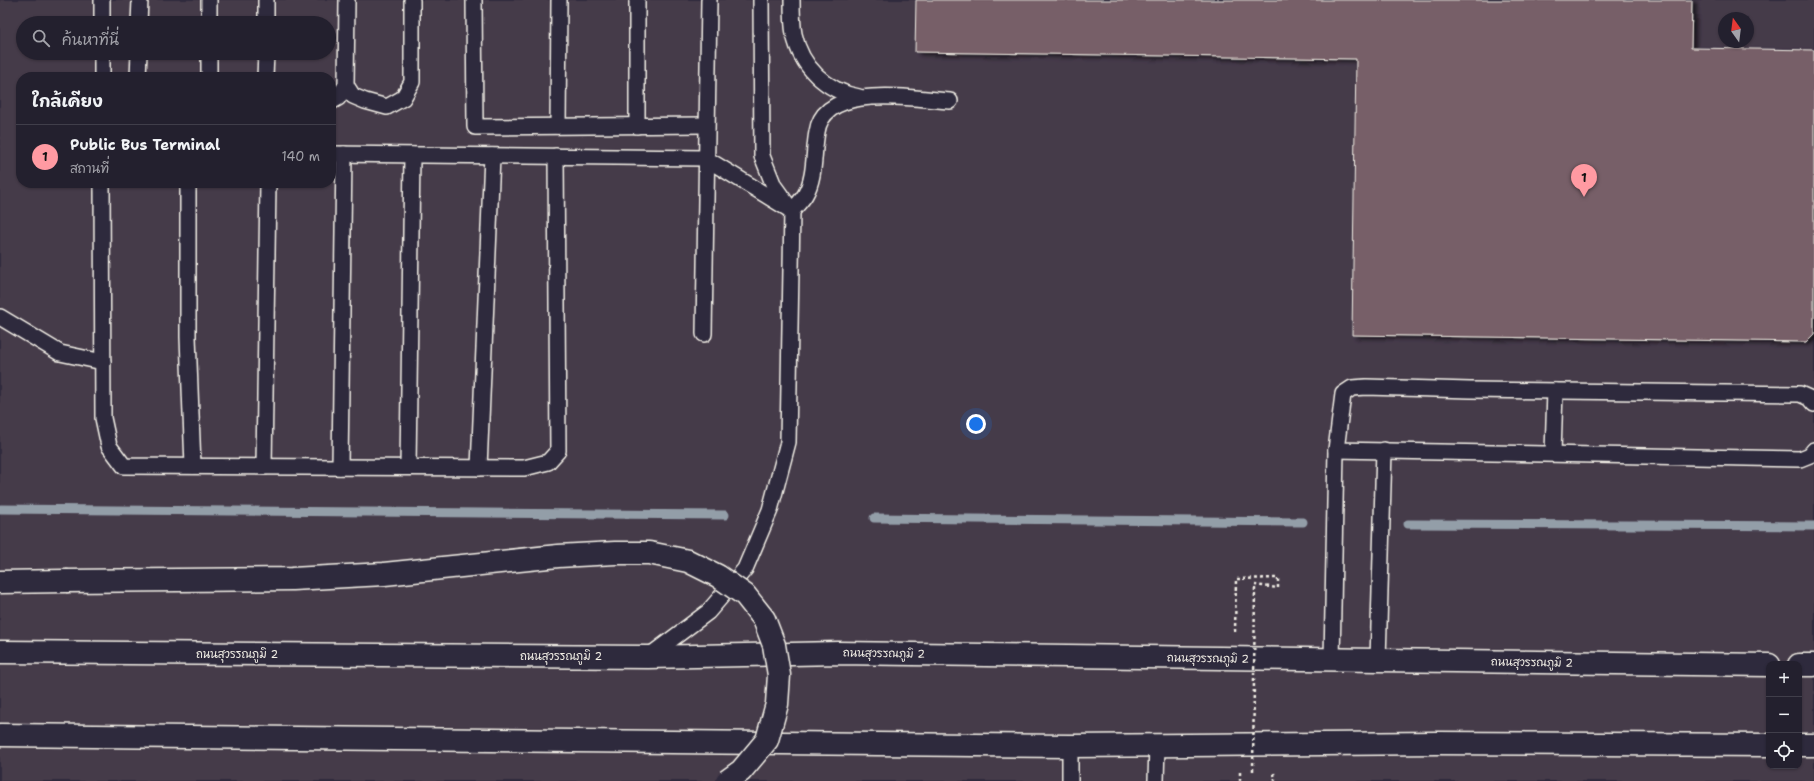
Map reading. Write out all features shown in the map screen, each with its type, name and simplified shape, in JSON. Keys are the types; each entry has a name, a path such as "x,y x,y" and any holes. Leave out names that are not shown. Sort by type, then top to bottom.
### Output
{"street":[{"path":"0,582 292,579 384,574 558,556 615,553 649,553 688,561 718,576 745,595 764,619 774,645 779,674 777,704 767,740 741,771 727,781"},
{"name":"ถนนสุวรรณภูมิ 2","path":"0,652 648,657 838,653 1766,664"},
{"path":"1802,665 1814,665"},
{"path":"0,735 1070,746 1157,744 1437,743 1766,745"},
{"path":"1802,745 1814,745"}],"lane":[{"path":"102,0 102,16"},
{"path":"139,16 140,0"},
{"path":"209,0 209,16"},
{"path":"266,0 266,16"},
{"path":"336,99 346,85 347,0"},
{"path":"346,85 353,96 387,107 403,98 412,82 412,0"},
{"path":"474,0 475,127 706,125"},
{"path":"558,126 559,0"},
{"path":"637,126 638,0"},
{"path":"704,334 709,0"},
{"path":"648,657 708,612 745,569 770,510 788,442 792,211 774,186 762,156 761,0"},
{"path":"792,0 794,34 801,55 815,75 826,85 838,92 862,97 950,101"},
{"path":"102,60 102,72"},
{"path":"138,72 139,60"},
{"path":"209,60 209,72"},
{"path":"265,72 266,60"},
{"path":"792,211 805,195 810,183 814,164 817,132 823,115 836,104 862,97"},
{"path":"340,467 338,154 706,158 792,211"},
{"path":"408,467 412,155"},
{"path":"479,468 492,156"},
{"path":"102,188 103,418 109,446 124,466 524,468 548,462 558,451 556,156"},
{"path":"188,188 188,337 193,466"},
{"path":"264,467 268,188"},
{"path":"0,317 60,353 103,362"},
{"path":"1332,660 1336,450 1343,394 1352,388 1800,394 1809,398 1814,404"},
{"path":"1553,453 1555,391"},
{"path":"1336,450 1553,453 1800,459 1810,455 1814,450"},
{"path":"1378,660 1384,450"},
{"path":"1156,781 1157,744"},
{"path":"1070,746 1070,781"}],"path":[{"path":"1234,658 1236,579 1278,578 1278,588 1255,585 1253,771"}],"shaded area":[{"path":"0,0 1814,0 1814,781 0,781"}],"building":[{"path":"916,0 1692,0 1691,48 1814,50 1814,334 1806,342 1352,335 1356,59 915,52"}],"waterway":[{"path":"0,509 725,515"},
{"path":"874,518 1303,522"},
{"path":"1408,524 1814,526"}],"place":[{"name":"Public Bus Terminal","path":"1584,197"}]}
